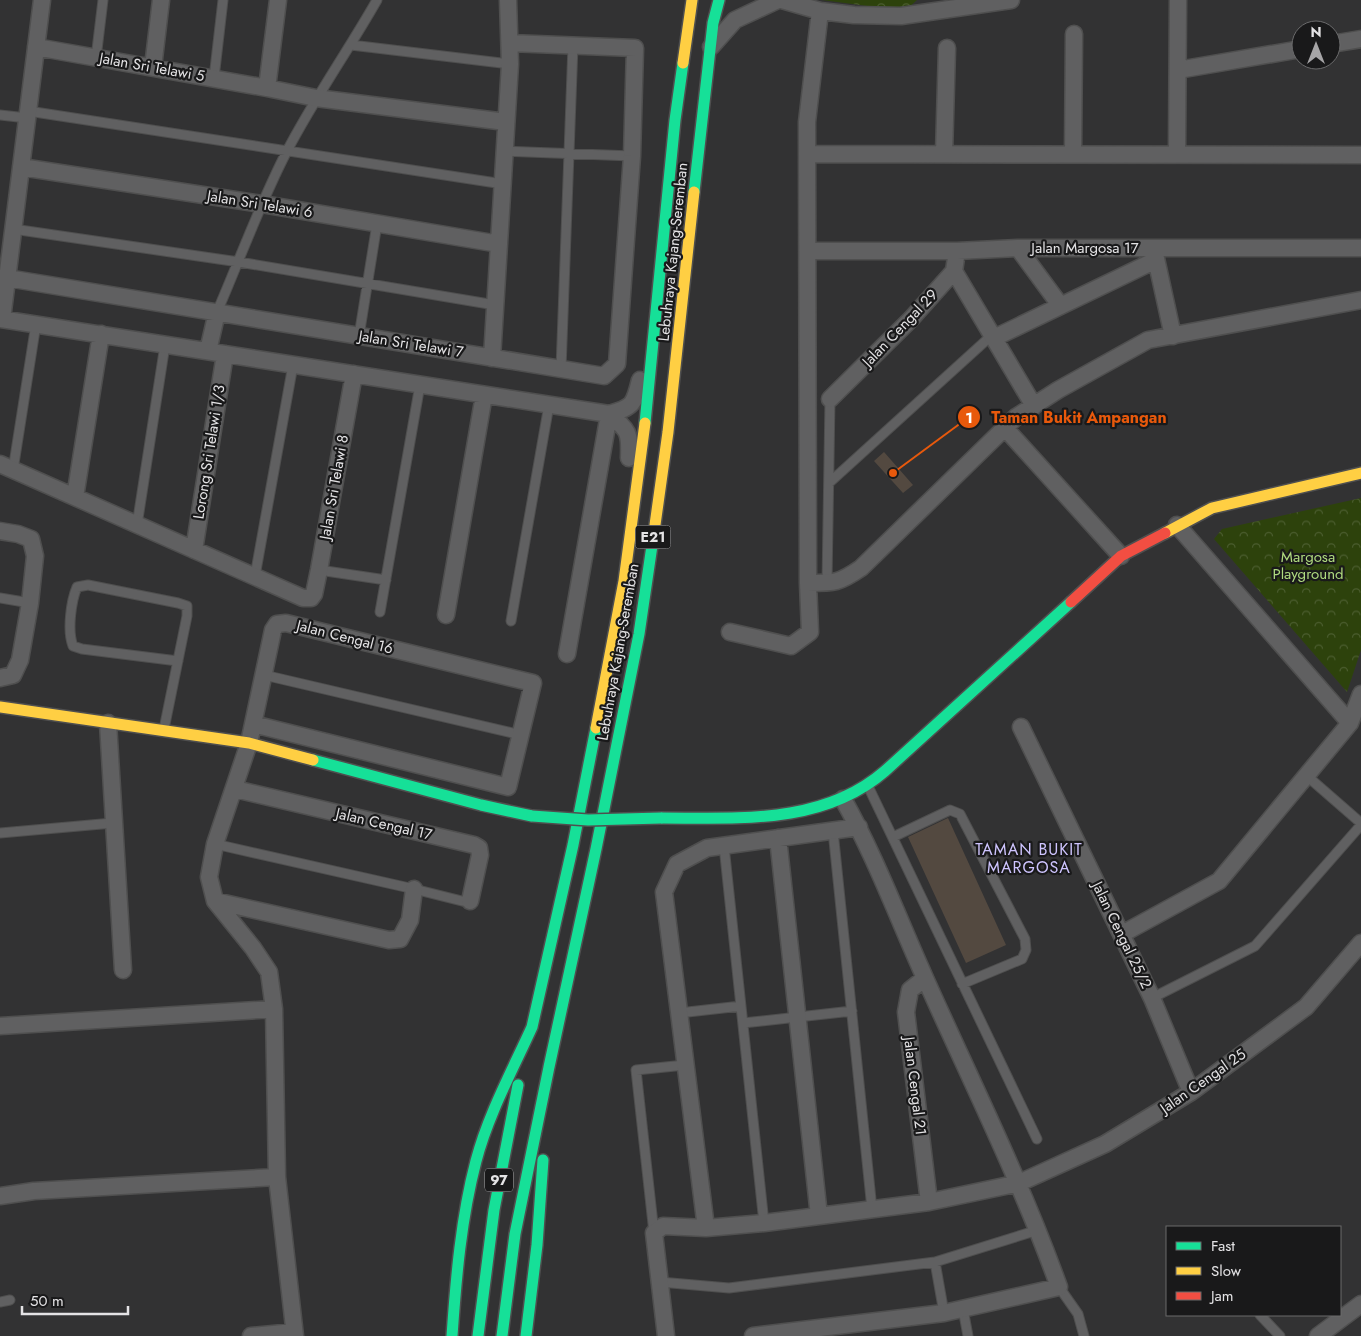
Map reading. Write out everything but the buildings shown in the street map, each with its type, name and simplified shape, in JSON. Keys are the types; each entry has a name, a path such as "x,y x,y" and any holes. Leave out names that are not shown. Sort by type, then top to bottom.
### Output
{"main road":[{"name":"Lebuhraya Kajang-Seremban","path":"532,1027 573,845 624,581 649,396 675,120 692,0"},
{"name":"Lebuhraya Kajang-Seremban","path":"549,1067 596,849 638,634 668,432 713,24 719,0"},
{"path":"0,707 249,743 481,805 532,816 588,820 759,816 814,809 843,799 868,786 1121,556 1212,508 1361,473"},
{"name":"97","path":"478,1336 482,1290 509,1124 532,1027"},
{"path":"452,1336 456,1272 466,1208 477,1160 499,1097 532,1027"},
{"name":"97","path":"502,1336 506,1293 520,1201 549,1067"},
{"path":"526,1336 537,1246 549,1067"}],"street":[{"path":"42,0 1,319 609,414 628,409 636,398 658,306"},
{"path":"153,68 161,0"},
{"path":"267,88 278,0"},
{"path":"492,358 510,64 508,0"},
{"path":"711,47 735,20 778,0"},
{"path":"782,0 820,11 854,15 901,16 929,6 1011,0"},
{"path":"1177,154 1178,0"},
{"path":"730,632 790,646 810,632 808,583 807,122 820,11"},
{"path":"1073,154 1074,34"},
{"path":"1341,42 1361,39"},
{"path":"510,43 635,48 632,156"},
{"name":"Jalan Sri Telawi 5","path":"36,47 316,98 506,122"},
{"path":"944,154 947,48"},
{"path":"1178,70 1291,51"},
{"path":"807,154 1361,155"},
{"name":"Jalan Sri Telawi 7","path":"7,278 604,376 617,364 632,156"},
{"name":"Jalan Sri Telawi 6","path":"21,167 262,204 499,244"},
{"path":"1018,248 1060,305"},
{"name":"Jalan Margosa 17","path":"808,251 957,251 1018,248 1361,248"},
{"path":"957,251 954,272 1034,406"},
{"path":"993,337 1156,257 1173,336"},
{"name":"Jalan Cengal 29","path":"830,400 911,319 954,272"},
{"path":"808,583 827,583 842,580 861,568 1016,418 1058,390 1148,340 1361,300"},
{"name":"Lorong Sri Telawi 1/3","path":"194,550 217,352 217,312"},
{"path":"75,497 101,334"},
{"name":"Jalan Sri Telawi 8","path":"255,576 302,598 311,598 314,594 354,374"},
{"path":"446,615 484,395"},
{"path":"609,414 625,428 630,438 624,581"},
{"path":"567,654 609,414"},
{"path":"1005,428 1121,556"},
{"path":"7,467 255,576"},
{"path":"1177,525 1350,723"},
{"path":"0,531 18,534 31,539 35,556 30,602 20,660 13,675 0,678"},
{"name":"Jalan Cengal 16","path":"215,901 209,877 215,844 249,743 273,630 277,624 286,623 533,683 521,734"},
{"path":"1122,934 1219,881 1350,723 1361,694"},
{"path":"108,723 123,970"},
{"path":"253,724 508,787 521,734"},
{"name":"Jalan Cengal 25/2","path":"1021,727 1152,998 1191,1092"},
{"name":"Jalan Cengal 17","path":"235,789 474,845 479,848 480,854 470,901"},
{"path":"753,1336 944,1313 1059,1287 1019,1184 925,978 859,827 843,799"},
{"path":"706,1228 664,892 677,864 707,848 859,827"},
{"path":"778,838 818,1216"},
{"path":"215,901 389,940 400,939 410,920 414,889"},
{"path":"215,901 253,948 269,972 274,1009 277,1177 295,1334 251,1336"},
{"name":"Jalan Cengal 25","path":"654,1233 662,1226 706,1228 764,1224 872,1210 929,1202 1019,1184 1105,1144 1191,1092 1306,1007 1361,943"},
{"name":"Jalan Cengal 21","path":"925,978 910,990 906,1012 929,1202"},
{"path":"0,1026 274,1009"},
{"path":"0,1196 34,1191 277,1177"},
{"path":"654,1233 666,1336"},
{"path":"1318,1336 1361,1304"}],"lane":[{"path":"96,58 103,0"},
{"path":"214,78 223,0"},
{"path":"217,312 286,152 316,98 351,45 376,0"},
{"path":"351,45 510,64"},
{"path":"561,369 573,45"},
{"path":"0,115 28,115 503,184"},
{"path":"504,151 632,156"},
{"path":"358,336 377,224"},
{"path":"13,229 239,262 495,305"},
{"path":"7,467 36,324"},
{"path":"829,483 993,337"},
{"path":"137,525 165,345"},
{"path":"255,576 293,365"},
{"path":"380,612 420,385"},
{"path":"827,583 830,400"},
{"path":"511,621 549,405"},
{"path":"319,570 386,580"},
{"path":"164,731 178,661 187,616 187,606 88,585 77,587 73,596 70,638 73,646 82,649 178,661"},
{"path":"0,598 30,602"},
{"path":"264,675 521,734"},
{"path":"1152,998 1255,946 1361,824 1307,776"},
{"path":"868,786 1037,1139"},
{"path":"893,837 950,810 960,814 1025,940 1026,950 1022,959 962,984"},
{"path":"0,833 113,823"},
{"path":"833,831 872,1210"},
{"path":"215,844 462,901 470,901"},
{"path":"724,846 764,1224"},
{"path":"679,1013 741,1006"},
{"path":"743,1023 852,1011"},
{"path":"654,1233 636,1070 685,1065"},
{"path":"660,1282 729,1288 934,1262 1038,1230"},
{"path":"934,1262 944,1313"},
{"path":"1059,1287 1078,1314 1084,1336"},
{"path":"0,1302 10,1300"},
{"path":"963,1309 968,1336"},
{"path":"1261,1316 1280,1336"}],"green space":[{"path":"822,0 917,0 905,11"},
{"name":"Margosa Playground","path":"1361,498 1361,650 1347,692 1214,539 1222,529"}],"traffic: fast":[{"path":"694,192 713,23 719,0"},
{"path":"645,423 675,120 683,63"},
{"path":"549,1067 596,849 639,634 654,532"},
{"path":"661,818 779,815 807,810 835,801 861,789 885,771 1071,602"},
{"path":"532,1027 573,845 596,728"},
{"path":"313,760 481,805 532,816"},
{"path":"532,816 588,820 661,818"},
{"path":"452,1336 457,1270 463,1226 476,1161 494,1110 532,1027"},
{"path":"502,1336 515,1234 549,1067"},
{"path":"478,1336 494,1210 518,1085"},
{"path":"526,1336 537,1245 543,1160"}],"traffic: slow":[{"path":"683,63 692,0"},
{"path":"654,532 668,432 694,192"},
{"path":"596,728 624,581 645,423"},
{"path":"1165,533 1212,508 1361,473"},
{"path":"0,707 249,743 313,760"}],"traffic: jam":[{"path":"1071,602 1121,556 1165,533"}],"place":[{"name":"Taman Bukit Ampangan","path":"893,473"}],"district":[{"name":"TAMAN BUKIT MARGOSA","path":"1029,858"}]}
